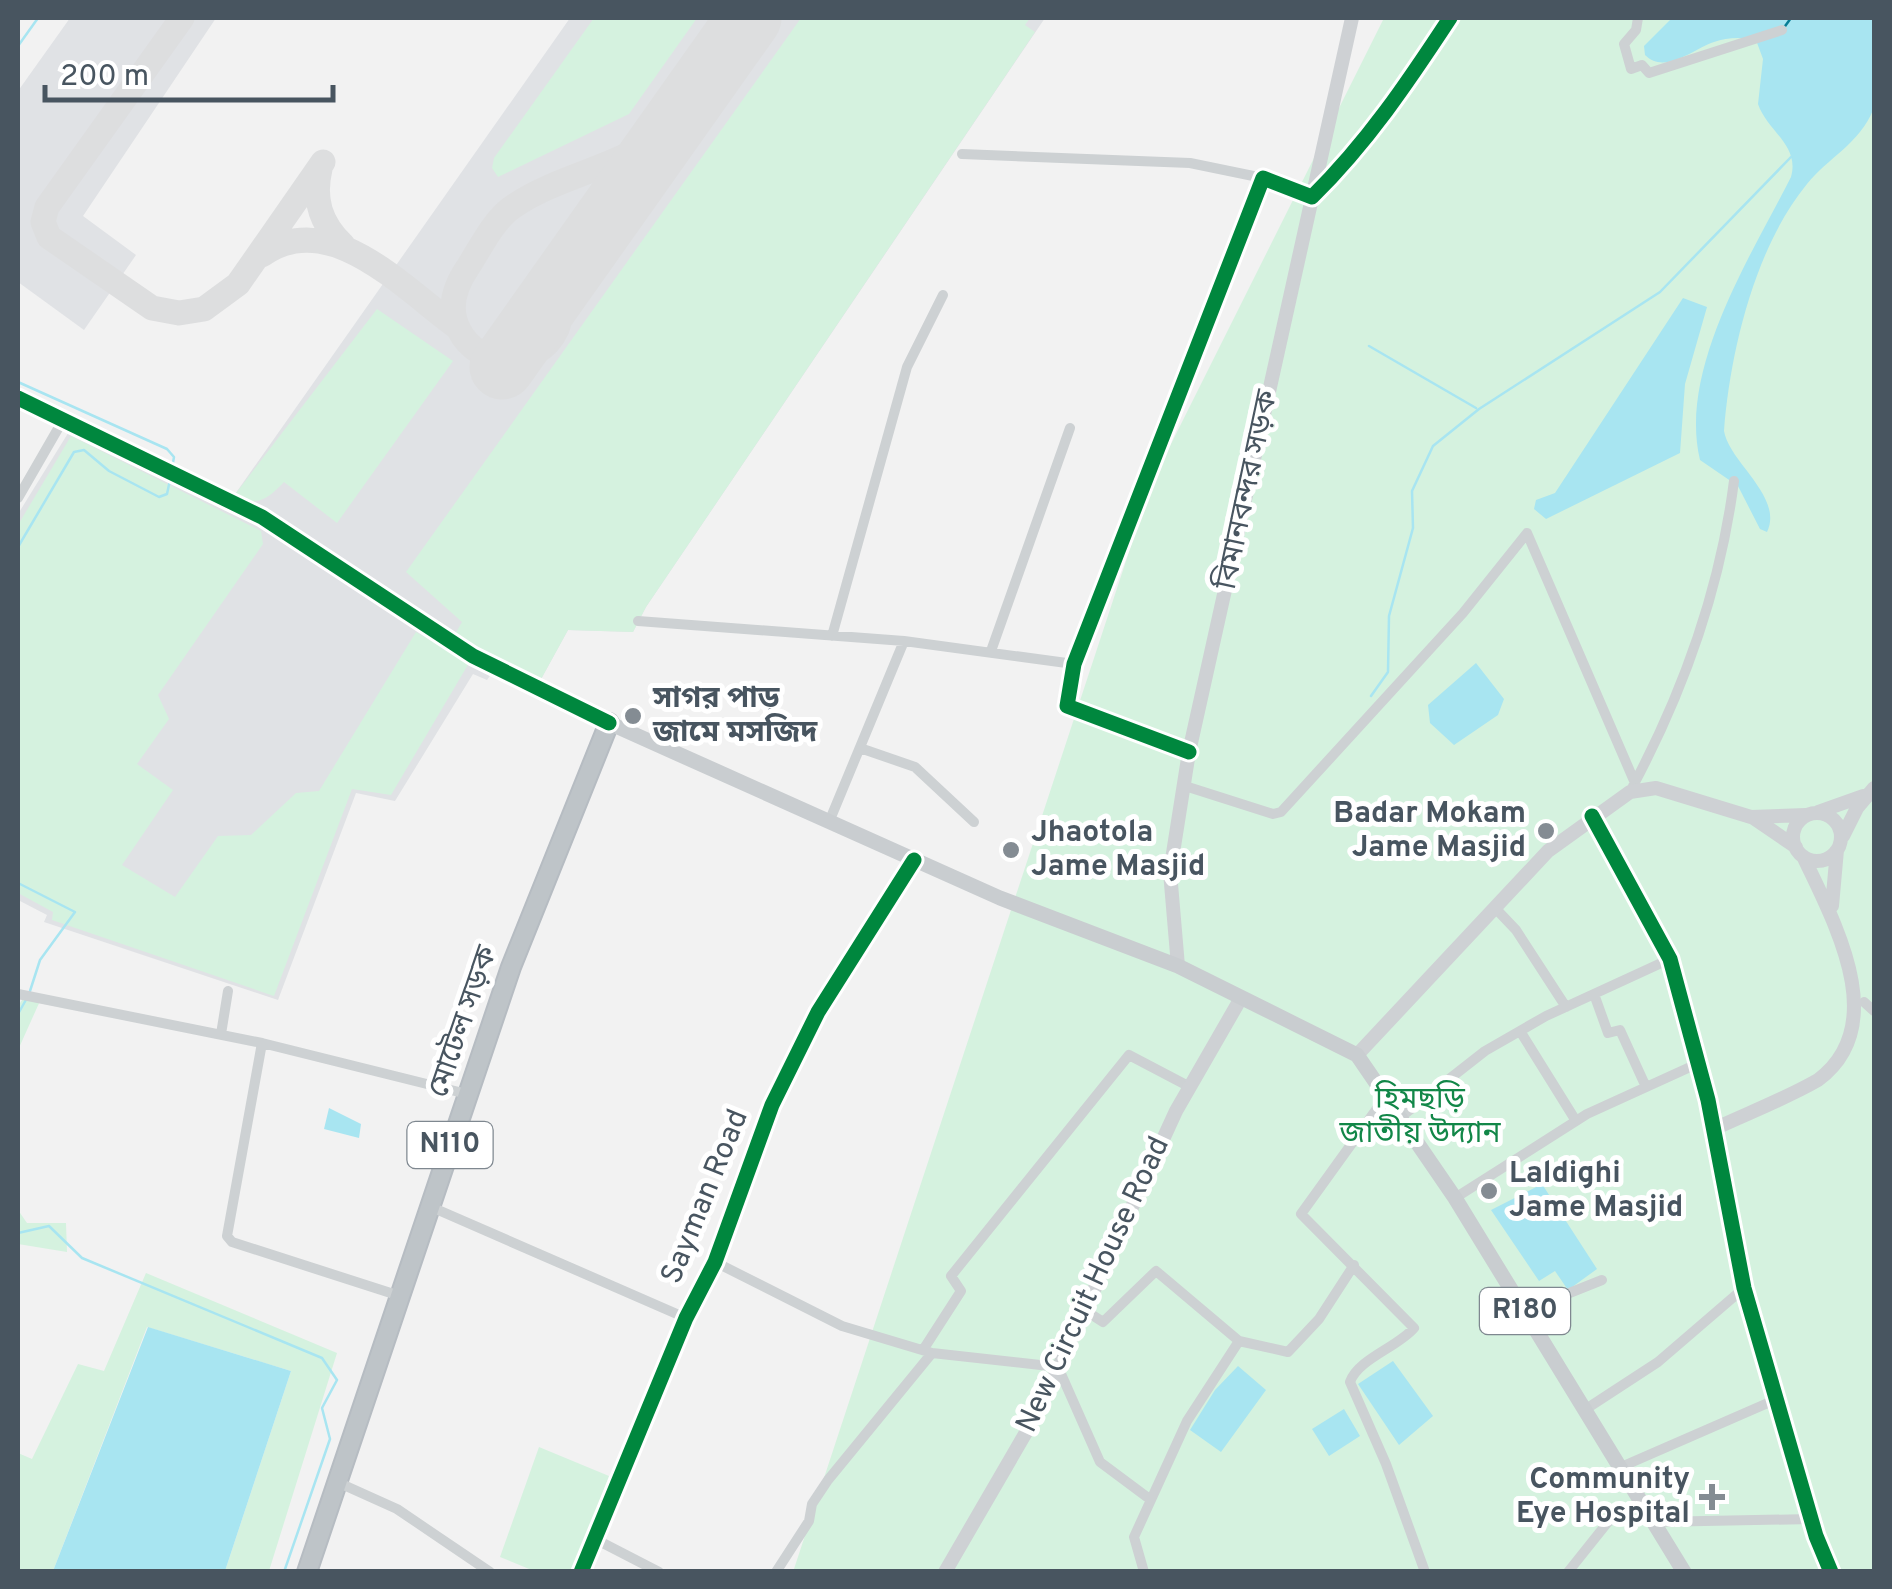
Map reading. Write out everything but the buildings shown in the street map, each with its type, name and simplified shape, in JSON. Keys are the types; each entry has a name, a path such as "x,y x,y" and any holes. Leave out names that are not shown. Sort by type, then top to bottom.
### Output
{"highway":[{"name":"মোটেল সড়ক","path":"306,1572 511,967 609,724"}],"main road":[{"name":"R180","path":"609,724 914,860 1178,966 1357,1055 1388,1094 1455,1198 1684,1572"}],"street":[{"name":"বিমানবন্দর সড়ক","path":"1178,966 1170,872 1190,752 1352,18"},
{"path":"962,154 1190,163 1263,178 1312,197 1346,163 1394,104 1450,18"},
{"path":"1638,18 1636,30 1624,44 1631,69 1642,65 1649,73 1782,30"},
{"path":"1190,752 1067,706 1074,664 1263,178"},
{"path":"832,636 906,366 943,295"},
{"path":"18,398 262,517 473,656 609,724"},
{"path":"18,498 63,420"},
{"path":"991,651 1070,428"},
{"path":"1357,1055 1497,910 1548,850 1632,787 1684,680 1714,586 1734,481"},
{"path":"1185,786 1273,814 1281,812 1463,613 1527,533 1632,787"},
{"path":"638,620 904,642 1074,664"},
{"path":"830,822 904,642"},
{"path":"860,748 915,767 974,822"},
{"path":"1632,787 1656,788 1751,817 1799,852 1825,859 1839,846"},
{"path":"1714,1129 1829,1072 1855,1042 1870,1007 1832,912 1799,852 1794,833 1810,814 1871,791"},
{"path":"1832,912 1831,885 1839,846 1848,822 1871,791"},
{"path":"1751,817 1810,814 1834,820 1839,846"},
{"path":"1592,816 1670,960 1714,1129 1744,1288 1812,1519 1832,1572"},
{"name":"Sayman Road","path":"582,1572 686,1318 715,1262 772,1105 818,1012 914,860"},
{"path":"1497,910 1539,962 1566,1007"},
{"path":"1402,1116 1485,1051 1566,1007 1670,960"},
{"path":"221,1034 228,991"},
{"path":"18,994 262,1043 467,1094"},
{"path":"1594,994 1608,1033 1620,1030 1646,1087"},
{"name":"New Circuit House Road","path":"945,1572 1039,1410 1190,1088 1242,998"},
{"path":"1520,1031 1576,1121"},
{"path":"262,1043 226,1236 232,1242 400,1296"},
{"path":"776,1572 809,1521 812,1504 828,1480 927,1351 961,1290 950,1276 1129,1055 1190,1088"},
{"path":"1455,1198 1576,1121 1699,1063"},
{"path":"1388,1094 1302,1208 1306,1220 1414,1328 1403,1341 1353,1372 1350,1382 1426,1572"},
{"path":"429,1206 686,1318"},
{"path":"715,1262 842,1326 927,1351 1058,1366 1100,1462 1150,1500"},
{"path":"1086,1312 1103,1322 1156,1271 1239,1341 1288,1352 1319,1319 1354,1264"},
{"path":"1530,1320 1567,1294 1602,1280"},
{"path":"1586,1409 1658,1362 1744,1288"},
{"path":"1144,1572 1133,1543 1150,1500 1187,1421 1239,1341"},
{"path":"1621,1467 1776,1399"},
{"path":"337,1482 397,1509 490,1572"},
{"path":"1568,1572 1608,1522 1642,1503"},
{"path":"1654,1522 1812,1519"},
{"path":"595,1539 660,1572"}],"shaded area":[{"path":"70,18 216,18 83,216 136,255 84,330 18,282 18,91"},
{"path":"570,18 1045,18 646,607 633,632 568,630 540,681 501,660 487,680 473,674 395,801 356,793 278,1000 44,922 47,915 18,900 18,514 70,430 226,507"}],"green space":[{"path":"594,18 697,18 629,114 498,177 492,168 494,158"},
{"path":"801,18 1030,18 1025,25 1035,32 646,607 633,632 568,630 540,681 455,634 462,622 406,572"},
{"name":"হিমছড়ি জাতীয় উদ্যান","path":"1384,18 1874,18 1874,1571 793,1572 1152,482"},
{"path":"377,309 453,361 337,523 284,482 262,500 233,497"},
{"path":"71,436 261,531 263,544 158,695 169,719 137,764 173,790 122,865 175,897 218,836 251,835 296,793 319,791 416,632 469,663 391,795 352,789 274,996 52,920 53,912 18,893 18,525"},
{"path":"24,997 40,1001 18,1050 18,1006"},
{"path":"18,1210 27,1223 66,1223 67,1252 18,1244"},
{"path":"146,1273 337,1353 269,1571 225,1571 291,1371 147,1327 53,1571 18,1571 18,1453 32,1459 78,1364 104,1371"},
{"path":"539,1447 609,1476 573,1571 534,1571 500,1557"}],"water":[{"path":"1672,18 1874,18 1877,78 1873,110 1852,141 1807,184 1773,238 1748,302 1732,368 1724,431 1768,506 1767,532 1760,529 1738,486 1700,460 1696,425 1699,388 1723,313 1793,166 1787,147 1758,104 1763,59 1756,40 1724,39 1670,62 1653,60 1645,55 1644,46"},
{"path":"1683,298 1707,307 1685,384 1680,453 1546,519 1534,509 1536,500 1555,493"},
{"path":"1476,663 1504,699 1498,715 1454,745 1430,723 1428,705"},
{"path":"329,1108 361,1124 359,1138 324,1129"},
{"path":"1542,1184 1597,1269 1568,1290 1555,1271 1539,1281 1491,1210"},
{"path":"148,1327 291,1371 225,1571 53,1571"},
{"path":"1393,1361 1433,1416 1399,1445 1358,1384"},
{"path":"1238,1366 1266,1390 1221,1452 1190,1430 1215,1390"},
{"path":"1344,1409 1360,1436 1329,1456 1312,1429"}],"waterway":[{"path":"18,46 38,18"},
{"path":"1371,696 1388,672 1389,616 1413,528 1412,491 1433,446 1479,409 1660,292 1791,157"},
{"path":"1369,346 1476,408"},
{"path":"18,382 167,449 174,457 172,468"},
{"path":"18,547 74,452 84,450 109,471 159,497 167,494 170,480"},
{"path":"18,883 75,912 40,960 30,991"},
{"path":"18,1014 27,998"},
{"path":"18,1233 49,1226 82,1258 322,1358 337,1380 322,1408 330,1439 284,1572"}],"ferry route":[{"path":"1783,29 1791,18"}],"taxiway":[{"path":"182,18 47,207 43,222 49,237 152,308 179,313 204,309 238,284 323,162"},
{"path":"565,278 557,329 548,342 523,358 508,360 480,352 468,343 455,322 456,289 500,218 534,194 639,149 675,122"},
{"path":"320,169 320,210 343,245"},
{"path":"262,255 287,242 313,240 339,246 390,275 457,327"}],"runway":[{"path":"502,367 749,18"}],"cycle path":[{"path":"1189,752 1067,706 1074,664 1263,178 1312,197 1369,134 1450,18"},
{"path":"18,398 262,517 473,656 609,723"},
{"path":"1592,816 1670,959 1708,1100 1744,1288 1816,1536 1831,1572"},
{"path":"581,1572 686,1318 715,1262 772,1105 818,1012 914,860"}],"place":[{"name":"সাগর পাড় জামে মসজিদ","path":"633,716"},
{"name":"Badar Mokam Jame Masjid","path":"1546,831"},
{"name":"Jhaotola Jame Masjid","path":"1011,850"},
{"name":"Laldighi Jame Masjid","path":"1489,1191"},
{"name":"Community Eye Hospital","path":"1712,1497"}]}
